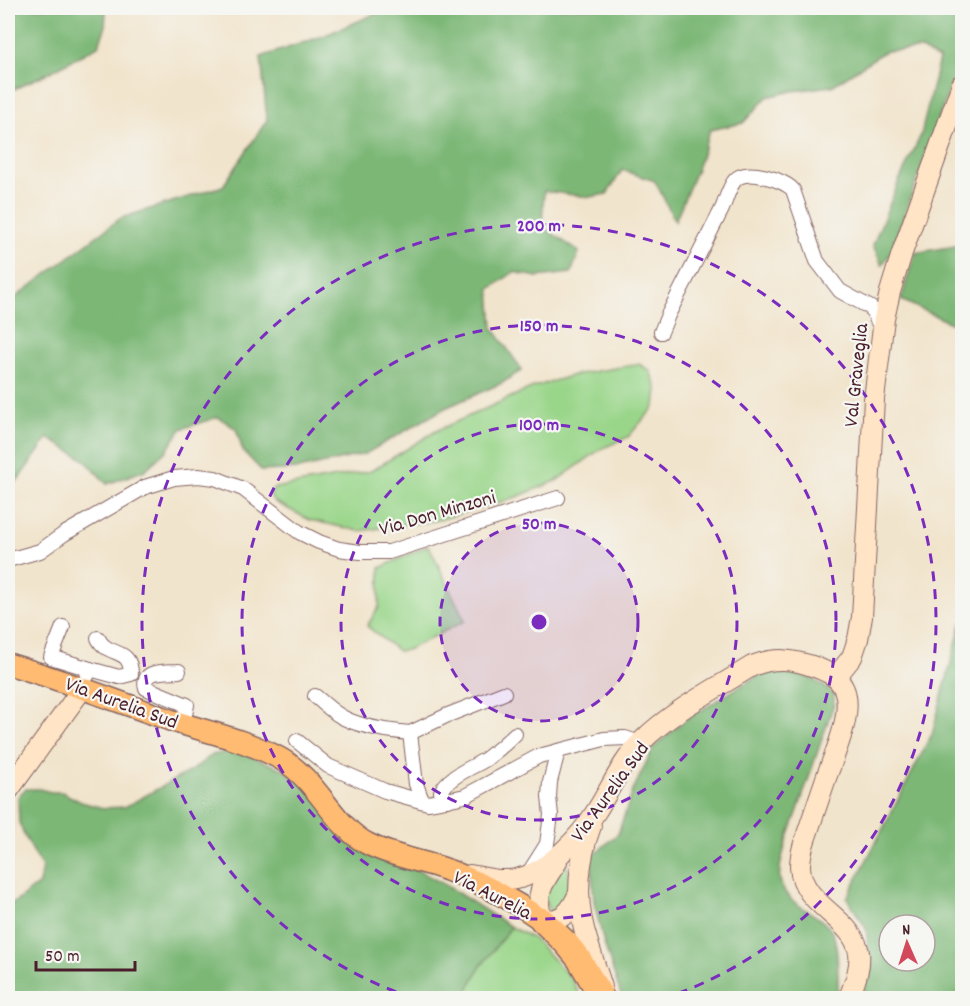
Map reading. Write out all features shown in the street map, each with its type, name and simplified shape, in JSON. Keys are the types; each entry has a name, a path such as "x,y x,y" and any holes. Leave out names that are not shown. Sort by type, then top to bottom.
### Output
{"highway":[{"path":"542,920 579,959 604,999"}],"main road":[{"name":"Val Graveglia","path":"836,677 852,657 862,617 874,399 882,331 890,292 963,84"},
{"name":"Via Aurelia Sud","path":"8,664 50,676 86,679 183,724 249,745 281,759 294,768 309,781 350,830 367,843 443,869 489,879 505,880 519,879 533,873 566,850 597,810 623,765 640,743 679,712 752,666 776,660 794,661 836,677"},
{"path":"836,677 844,689 847,700 844,723 805,840 800,870 811,895 849,930 855,941 859,954 859,966 849,999"},
{"path":"8,791 86,679"},
{"path":"597,810 583,852 579,893 583,927 604,999"},
{"path":"566,850 544,882 540,893 538,901 542,920 550,921 566,914 572,908 579,893"},
{"name":"Via Aurelia","path":"443,869 501,893 542,920"}],"street":[{"path":"661,332 728,194 737,178 743,175 774,178 789,185 793,190 817,261 840,291 871,308 882,331"},
{"name":"Via Don Minzoni","path":"8,560 40,551 64,534 145,488 174,478 198,476 230,483 243,489 299,532 339,549 360,552 388,552 558,498"},
{"path":"63,627 51,657 86,679 131,674 128,659 120,653 108,650 101,645 98,638"},
{"path":"179,671 154,673 147,676 144,683 146,688 187,705 183,724"},
{"path":"315,696 346,719 382,730 410,733 504,693"},
{"path":"410,733 416,784 422,801"},
{"path":"447,800 441,792 443,788 500,749 515,734"},
{"path":"297,741 328,766 385,791 428,802 465,796 539,756 604,739 625,738 640,743"},
{"path":"527,875 547,844 551,815 550,782 558,751"}],"green space":[{"path":"8,8 106,8 105,29 98,46 8,92"},
{"path":"389,8 962,8 962,46 957,67 891,253 882,265 873,245 921,135 939,59 921,49 885,51 832,86 767,97 743,123 710,130 675,221 655,181 622,170 607,194 589,197 544,191 542,226 579,252 571,273 537,277 514,272 490,289 493,328 522,370 502,383 445,408 365,454 299,469 262,471 243,451 236,429 218,417 181,429 167,450 145,470 107,484 85,460 48,438 8,491 8,303 121,218 223,186 267,120 261,57 323,36"},
{"path":"962,245 962,328 901,300 915,253"},
{"path":"639,364 650,371 657,389 655,406 628,437 601,449 556,481 514,498 439,520 359,531 310,520 275,502 271,497 271,491 275,488 371,471 436,431 531,388 574,375"},
{"path":"427,546 465,621 407,650 398,651 367,626 379,607 380,568"},
{"path":"962,621 962,998 863,998 869,958 866,928 847,898 932,734"},
{"path":"777,671 808,677 834,695 834,704 785,846 780,880 789,897 828,926 833,934 837,956 838,998 622,998 604,943 594,902 591,857 618,834 632,793 653,748 685,720 757,676"},
{"path":"235,750 283,769 412,867 447,886 511,927 481,966 463,998 8,998 8,904 14,903 39,884 42,867 19,822 18,797 21,793 26,789 62,792 81,802 103,808 125,807 192,770 212,755"},
{"path":"563,866 568,867 570,880 568,898 550,914 544,896"},
{"path":"511,927 534,939 571,978 581,998 463,998 481,966"}]}
